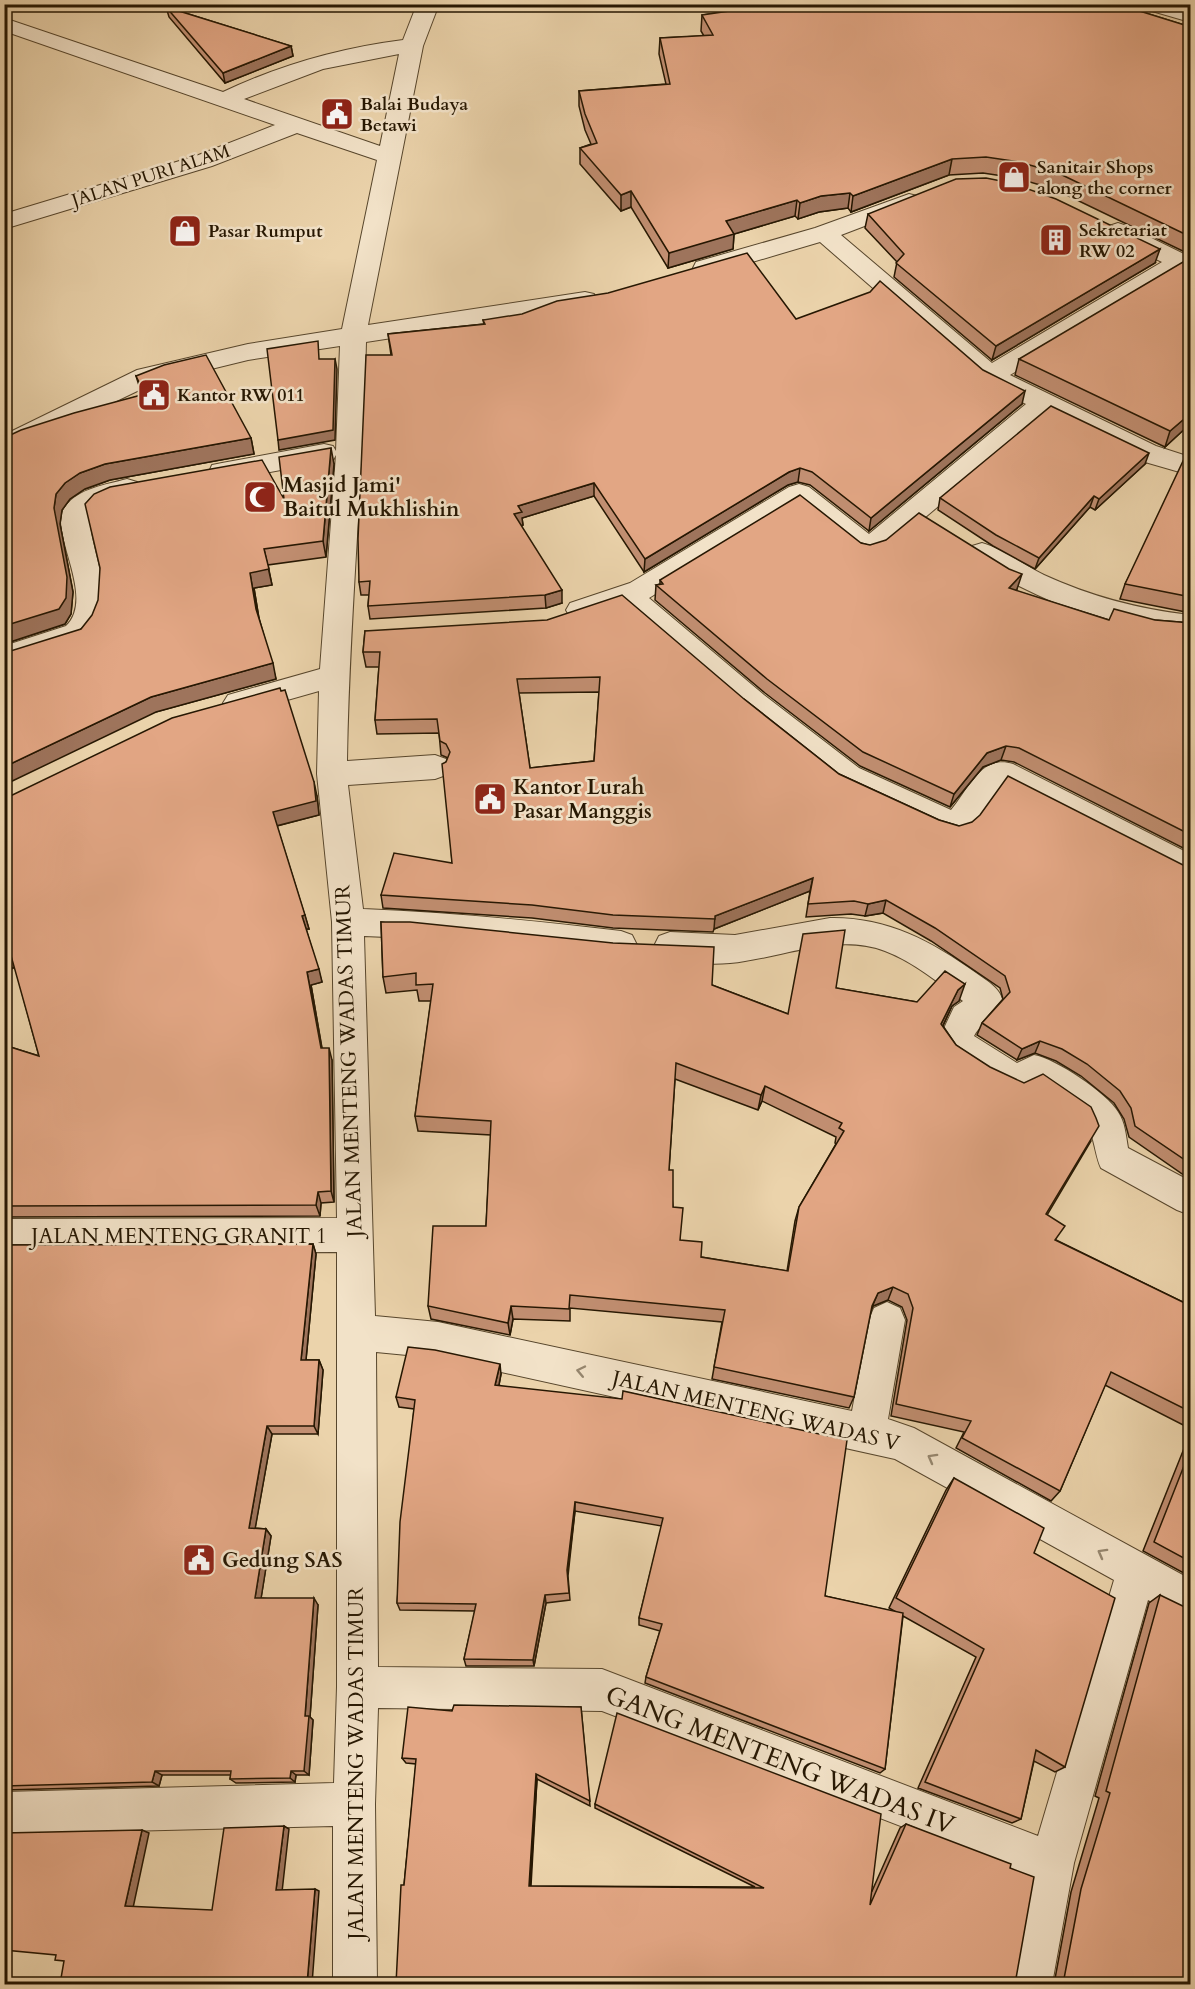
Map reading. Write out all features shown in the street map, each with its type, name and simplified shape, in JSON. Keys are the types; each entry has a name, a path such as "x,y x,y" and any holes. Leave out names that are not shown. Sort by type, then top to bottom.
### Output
{"street":[{"name":"JALAN MENTENG WADAS TIMUR","path":"355,1984 354,1804 358,1687 357,1332 348,922 332,774 334,676 348,634 353,335 412,46 428,4"},
{"path":"1153,4 1191,16"},
{"path":"10,30 390,157"},
{"path":"223,100 295,68 365,50 412,46"},
{"name":"JALAN PURI ALAM","path":"4,222 204,161 296,124"},
{"path":"687,274 824,233 933,191"},
{"path":"1098,221 1185,264"},
{"path":"824,233 990,376 1147,453 1191,466"},
{"path":"990,376 1185,264"},
{"path":"7,439 146,376 248,352 607,297"},
{"path":"559,617 640,590 799,494 869,549 1046,402"},
{"path":"201,476 350,449"},
{"path":"4,657 76,634 86,626 92,603 74,520 75,513 80,506 110,492 156,484"},
{"path":"914,511 1016,575 1099,608 1150,621 1191,626"},
{"path":"626,594 754,703 848,777 956,824 995,775 1002,772 1191,868"},
{"path":"212,710 334,676"},
{"path":"332,774 435,767"},
{"path":"348,922 413,924 532,934 613,944 741,949 810,932 851,930 886,937 919,953 986,999 986,1003 966,1017 955,1041 977,1058 1018,1081 1034,1070 1040,1071 1096,1110 1106,1122 1113,1157 1191,1199"},
{"name":"JALAN MENTENG GRANIT 1","path":"4,1236 354,1235"},
{"path":"867,1433 887,1320"},
{"name":"JALAN MENTENG WADAS V","path":"357,1332 438,1340 901,1441 1191,1601"},
{"path":"1030,1984 1052,1863 1136,1572"},
{"name":"GANG MENTENG WADAS IV","path":"358,1687 602,1690 1052,1863"},
{"path":"4,1814 354,1804"}],"building":[{"path":"741,4 1117,4 1191,27 1191,237 1058,173 1019,162 986,157 952,159 853,196 850,193 821,196 800,203 797,200 726,221 734,234 669,253 631,191 621,195 580,148 597,143 585,114 579,91 670,84 660,38 713,35 702,15 744,9"},
{"path":"166,7 291,46 223,73"},
{"path":"986,178 1011,183 1056,199 1160,249 996,346 896,263 904,254 868,214 956,179"},
{"path":"747,253 796,319 870,292 880,281 983,370 1025,391 871,518 812,472 800,468 789,472 645,559 594,483 518,506 522,512 514,514 562,590 545,595 368,606 370,581 359,582 358,539 366,355 392,355 388,334 485,324 483,320 522,314 557,301 608,293"},
{"path":"1191,259 1191,413 1170,431 1019,359"},
{"path":"318,341 319,359 335,359 333,430 278,440 267,349"},
{"path":"206,355 251,438 105,464 80,473 65,483 56,494 54,508 67,577 66,598 59,609 4,626 4,438 21,430 74,413 145,394 136,376 164,365"},
{"path":"1051,406 1149,453 1099,499 1094,496 1039,558 996,535 940,498"},
{"path":"331,448 323,541 264,549 269,569 250,573 256,609 273,663 151,697 4,767 4,653 81,629 92,615 98,600 100,568 85,504 94,494 110,487 262,460 284,499 279,457"},
{"path":"1184,459 1191,461 1191,597 1125,584"},
{"path":"800,495 861,543 870,545 886,540 919,513 1009,569 1022,574 1009,588 1109,620 1114,609 1155,620 1191,623 1191,835 1019,748 1006,746 987,753 954,794 863,752 767,679 656,585 663,584 660,580"},
{"path":"622,595 744,699 839,774 939,820 959,826 972,822 980,815 1008,776 1191,867 1191,1164 1135,1126 1131,1108 1120,1091 1087,1064 1062,1049 1040,1041 1022,1049 982,1023 1010,992 1005,976 935,928 886,900 868,904 854,901 808,904 813,878 715,916 715,919 613,915 532,905 381,895 394,853 452,863 442,764 446,762 450,752 446,744 440,741 437,719 375,720 380,652 363,652 365,631 547,620","holes":["600,677 594,761 530,768 517,679"]},
{"path":"280,688 281,691 285,690 314,782 316,801 273,812 319,969 307,972 321,1048 329,1048 331,1191 318,1192 316,1205 4,1206 4,1045 39,1056 10,952 4,955 4,799 172,718"},
{"path":"381,922 410,922 613,943 714,947 712,985 788,1014 803,934 845,930 836,988 917,1002 945,971 965,984 958,990 941,1024 956,1045 990,1067 1024,1083 1043,1074 1091,1107 1099,1126 1046,1214 1065,1226 1055,1240 1191,1306 1191,1412 1111,1372 1060,1491 962,1438 971,1421 896,1404 913,1308 908,1294 893,1287 878,1293 872,1306 854,1397 714,1367 725,1310 570,1295 569,1309 511,1306 508,1323 428,1306 433,1226 486,1226 491,1121 415,1116 433,984 416,985 416,973 383,977","holes":["676,1063 761,1095 765,1086 842,1123 839,1128 844,1131 799,1207 788,1271 701,1257 702,1242 680,1240 683,1208 673,1207 673,1170 669,1170"]},
{"path":"313,1244 301,1360 319,1360 314,1426 267,1426 249,1528 266,1529 255,1598 314,1598 305,1716 309,1716 304,1771 291,1771 290,1778 230,1779 231,1771 155,1771 152,1782 4,1786 4,1245"},
{"path":"408,1347 435,1350 500,1364 495,1385 622,1399 623,1391 847,1440 825,1596 903,1613 885,1769 646,1677 662,1624 639,1618 663,1518 575,1502 567,1570 569,1593 545,1595 533,1660 464,1659 476,1604 397,1603 400,1522 415,1400 396,1397"},
{"path":"1191,1448 1191,1562 1154,1542"},
{"path":"954,1478 1044,1528 1034,1553 1115,1598 1065,1767 1036,1750 1021,1819 925,1782 984,1649 896,1598"},
{"path":"1160,1595 1191,1610 1191,1984 1063,1984 1081,1889 1110,1793 1106,1791"},
{"path":"454,1705 581,1707 590,1801 536,1774 529,1886 764,1888 595,1804 617,1713 881,1814 870,1905 906,1824 1011,1864 1010,1868 1034,1877 1015,1984 396,1984 401,1885 404,1885 416,1759 402,1758 408,1707 452,1711"},
{"path":"284,1826 276,1890 315,1889 307,1984 60,1984 64,1961 55,1960 56,1955 4,1950 4,1833 142,1830 125,1906 212,1910 224,1828"}],"place":[{"name":"Balai Budaya Betawi","path":"337,114"},
{"name":"Sanitair Shops along the corner","path":"1014,177"},
{"name":"Pasar Rumput","path":"185,231"},
{"name":"Sekretariat RW 02","path":"1056,240"},
{"name":"Kantor RW 011","path":"154,395"},
{"name":"Masjid Jami' Baitul Mukhlishin","path":"260,497"},
{"name":"Kantor Lurah Pasar Manggis","path":"490,799"},
{"name":"Gedung SAS","path":"199,1560"}]}
